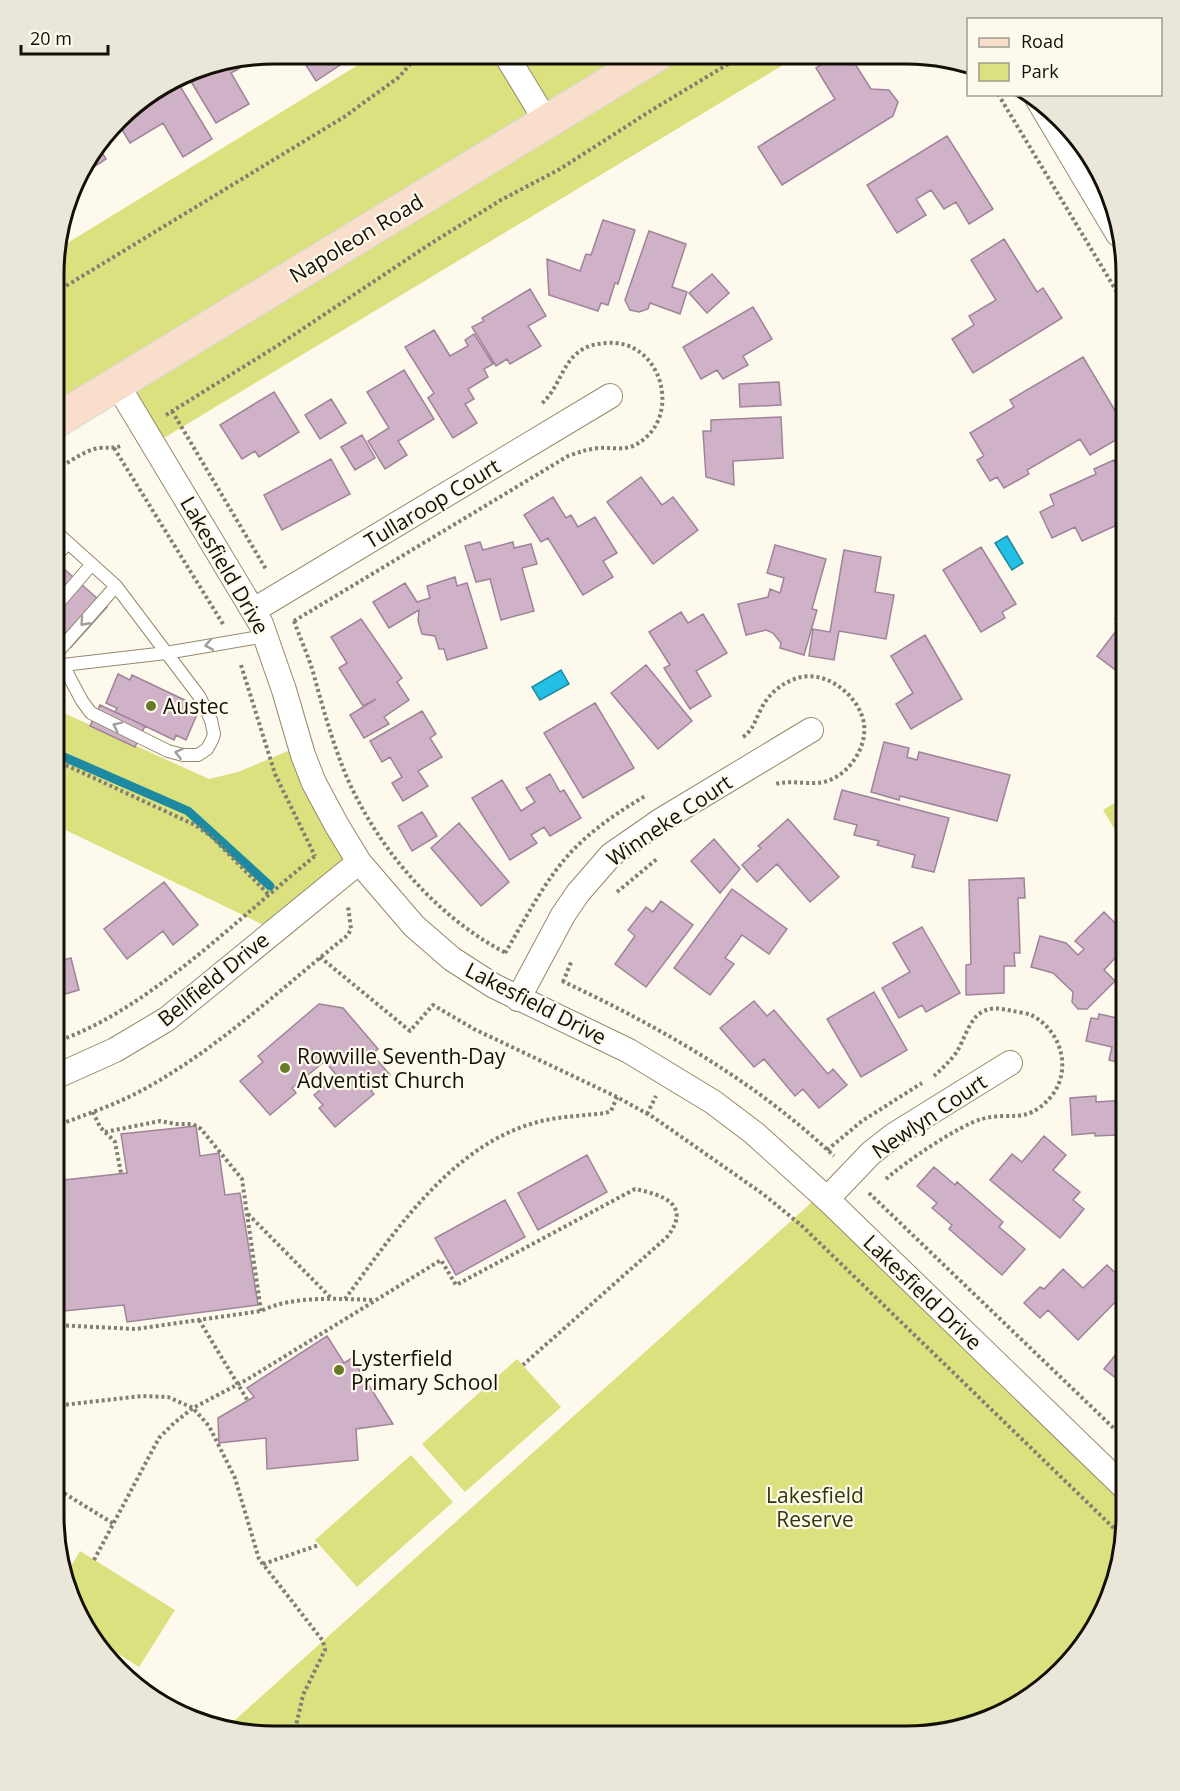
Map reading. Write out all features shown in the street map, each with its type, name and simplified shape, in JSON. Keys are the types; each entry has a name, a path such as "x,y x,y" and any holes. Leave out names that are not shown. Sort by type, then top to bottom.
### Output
{"main road":[{"name":"Napoleon Road","path":"64,416 641,64"}],"street":[{"path":"512,65 546,122"},
{"path":"1070,144 1082,162"},
{"name":"Lakesfield Drive","path":"117,384 254,610 266,636 314,783 359,862 414,926 452,959 518,999 629,1051 713,1102 754,1133 826,1199 1115,1479"},
{"name":"Tullaroop Court","path":"254,610 610,396"},
{"name":"Winneke Court","path":"518,999 563,915 594,872 611,855 660,821 811,730"},
{"name":"Bellfield Drive","path":"64,1073 116,1050 167,1019 359,862"},
{"name":"Newlyn Court","path":"826,1199 871,1153 894,1135 1010,1063"}],"lane":[{"path":"64,539 116,586 199,696 213,728 213,740 207,749 194,756 168,751 91,713 81,701 64,671"},
{"path":"64,548 68,543"},
{"path":"64,597 92,564"},
{"path":"64,652 116,586"},
{"path":"64,660 166,652 266,636"}],"path":[{"path":"164,417 277,346 429,244 501,200 560,169 728,64"},
{"path":"64,287 345,117 399,77 410,65"},
{"path":"999,96 1116,290"},
{"path":"172,411 271,579"},
{"path":"67,463 99,448 114,448 126,442"},
{"path":"114,448 225,626"},
{"path":"291,613 313,671 320,701 344,770 358,801 377,831 401,865 439,904 467,929 512,956"},
{"path":"64,764 195,825 211,836 268,894"},
{"path":"64,1038 109,1018 155,987 315,856"},
{"path":"64,1123 136,1093 205,1050 348,935 351,929 348,905"},
{"path":"320,957 410,1031 433,1005 504,1044 617,1097 647,1114 763,1194 787,1213 1115,1529"},
{"path":"647,1114 659,1090"},
{"path":"345,1299 408,1216 446,1175 464,1160 485,1145 531,1124 562,1117 611,1111 617,1097"},
{"path":"93,1112 100,1127 115,1142 121,1173"},
{"path":"105,1132 160,1120 196,1125 242,1179 261,1311"},
{"path":"864,1187 1115,1429"},
{"path":"94,1560 159,1438 193,1408 238,1384 441,1260 456,1286 635,1189 670,1200 677,1217 676,1226 667,1237 523,1365"},
{"path":"247,1213 332,1299"},
{"path":"64,1325 136,1329 261,1311 276,1303 332,1299 376,1300"},
{"path":"199,1320 248,1401"},
{"path":"64,1405 142,1396 168,1397 193,1408 209,1426 231,1469 255,1546 263,1564 323,1641 325,1650 303,1695 296,1726"},
{"path":"64,1492 114,1524"},
{"path":"263,1564 319,1545"}],"green space":[{"path":"784,64 154,444 117,384 64,416 64,275 67,243 358,65"},
{"path":"64,713 209,779 238,772 300,746 359,862 274,930 64,829"},
{"path":"1116,802 1116,831 1103,810"},
{"name":"Lakesfield Reserve","path":"821,1194 1115,1478 1114,1544 1108,1571 1094,1609 1080,1633 1054,1665 1022,1691 998,1705 960,1719 919,1726 261,1726 233,1722"},
{"path":"517,1359 561,1407 465,1492 422,1444"},
{"path":"411,1455 453,1502 357,1587 315,1540"},
{"path":"80,1551 175,1610 139,1667 114,1651 100,1633 86,1609 71,1566"}],"water":[{"path":"1007,536 1023,563 1012,570 995,543"},
{"path":"561,670 569,684 540,700 532,687"}],"building":[{"path":"822,64 855,64 871,89 889,90 898,102 893,116 782,185 758,147 835,99 816,68"},
{"path":"306,65 340,65 316,81"},
{"path":"240,68 231,73 249,104 216,123 191,82"},
{"path":"181,87 212,139 183,157 163,123 130,143 122,130 126,126 158,100"},
{"path":"947,136 993,209 969,224 956,202 944,209 931,190 916,199 926,215 897,233 867,185"},
{"path":"103,154 106,159 95,166"},
{"path":"603,220 635,230 618,284 615,283 608,305 601,303 598,311 549,295 547,259 580,271 586,254 591,255"},
{"path":"649,231 686,244 672,287 687,292 680,314 650,303 648,309 639,312 630,310 625,300"},
{"path":"1004,239 1037,292 1043,288 1062,318 973,373 952,339 974,325 969,316 996,300 971,260"},
{"path":"712,274 729,293 707,313 689,293"},
{"path":"530,289 546,316 528,326 541,346 510,364 507,359 496,366 472,327 484,321 482,318"},
{"path":"753,307 772,339 743,356 748,365 723,379 717,370 701,379 683,347"},
{"path":"434,330 450,356 468,346 465,340 474,334 493,364 484,369 488,377 468,389 474,399 465,404 477,423 453,438 428,398 434,393 405,347"},
{"path":"1083,357 1116,412 1116,440 1090,455 1080,439 1027,470 1029,474 1004,488 997,477 990,481 977,460 984,456 970,433 1014,407 1010,400"},
{"path":"404,370 434,419 398,441 407,455 385,469 368,441 389,428 367,392"},
{"path":"779,382 781,405 740,407 739,384"},
{"path":"274,392 299,432 259,457 255,451 242,459 220,425"},
{"path":"331,399 346,423 320,439 305,415"},
{"path":"781,417 783,458 733,461 734,485 706,477 703,431 711,431 711,420"},
{"path":"362,435 375,458 355,470 341,447"},
{"path":"331,459 350,494 282,530 264,495"},
{"path":"1114,460 1116,465 1116,526 1082,541 1075,527 1052,538 1040,512 1054,505 1050,495 1096,474 1094,469"},
{"path":"641,477 662,505 673,497 698,530 653,564 607,502"},
{"path":"553,497 566,518 571,515 578,527 595,517 617,553 603,561 613,577 583,595 548,538 541,542 524,515"},
{"path":"480,542 483,550 513,542 514,548 531,544 537,564 522,568 534,611 501,620 490,579 476,582 465,546"},
{"path":"775,545 826,559 812,609 817,610 804,655 780,648 781,643 773,633 766,630 746,635 738,604 768,597 770,589 780,593 784,578 767,573"},
{"path":"981,547 1016,604 1002,612 1005,618 981,632 943,570"},
{"path":"844,550 881,557 875,592 894,595 886,639 839,631 834,660 809,656 813,629 830,632"},
{"path":"64,569 107,607 71,647 64,641"},
{"path":"455,577 457,586 467,583 487,648 447,660 444,649 439,649 435,636 422,634 418,621 419,610 389,628 373,602 405,583 417,602 430,598 427,586"},
{"path":"681,612 688,623 703,614 727,653 696,671 711,696 690,709 664,668 670,665 649,632"},
{"path":"361,619 402,678 397,682 409,700 384,717 389,724 364,738 350,715 376,699 363,706 339,668 347,663 331,637"},
{"path":"1116,631 1116,670 1097,656"},
{"path":"925,635 962,699 911,729 896,704 913,693 891,656"},
{"path":"646,665 692,721 658,749 611,693"},
{"name":"Austec","path":"118,674 130,680 132,675 191,703 189,708 198,712 186,740 176,735 174,740 115,712 117,708 106,703"},
{"path":"595,703 634,768 583,798 544,733"},
{"path":"100,705 145,726 135,747 90,726"},
{"path":"422,711 436,734 430,738 442,757 418,771 428,786 403,801 392,783 402,777 390,757 382,762 370,741"},
{"path":"884,742 909,748 907,757 917,760 919,752 1010,775 997,821 900,796 899,800 871,792"},
{"path":"550,774 560,792 564,790 581,818 550,836 544,827 531,835 537,843 510,860 472,798 502,780 521,811 535,802 526,788"},
{"path":"842,790 949,818 934,872 912,867 915,855 877,845 879,841 854,835 857,825 834,819"},
{"path":"422,812 437,836 412,851 398,826"},
{"path":"788,819 839,877 810,902 777,864 757,882 742,865 761,848 758,846"},
{"path":"459,823 509,882 481,906 431,848"},
{"path":"714,839 740,869 720,893 691,861"},
{"path":"1024,878 1025,898 1018,898 1020,953 1014,953 1015,966 1004,966 1004,993 966,995 966,965 971,964 969,880"},
{"path":"164,882 198,925 173,945 163,931 127,959 104,929"},
{"path":"732,889 787,929 769,954 742,935 725,958 734,964 710,995 674,968"},
{"path":"661,901 693,925 646,987 615,964 635,936 628,930 646,907 653,912"},
{"path":"1104,912 1115,923 1115,958 1104,970 1115,981 1087,1009 1078,1009 1072,1002 1073,992 1053,973 1031,967 1040,936 1066,943 1078,955 1084,949 1075,941"},
{"path":"922,927 960,993 926,1012 922,1005 899,1018 882,988 910,972 893,943"},
{"path":"71,958 79,990 64,994 64,960"},
{"path":"874,992 907,1050 861,1077 827,1019"},
{"path":"754,1001 767,1016 774,1010 828,1074 833,1069 847,1085 819,1108 803,1089 795,1096 764,1059 754,1067 720,1028"},
{"name":"Rowville Seventh-Day Adventist Church","path":"319,1004 343,1008 378,1049 372,1054 390,1075 371,1091 374,1094 335,1127 319,1108 323,1105 314,1095 337,1076 325,1061 292,1088 296,1093 270,1115 240,1081 263,1062 258,1056"},
{"path":"1099,1014 1115,1018 1115,1062 1109,1060 1112,1047 1086,1041 1091,1018 1098,1019"},
{"path":"1096,1096 1096,1102 1115,1101 1115,1135 1095,1136 1095,1133 1072,1135 1070,1098"},
{"path":"196,1126 200,1156 219,1153 225,1195 240,1193 258,1305 127,1322 124,1305 64,1311 64,1180 127,1173 121,1134"},
{"path":"1044,1136 1066,1155 1053,1170 1080,1192 1073,1200 1084,1209 1060,1238 990,1180 1012,1154 1022,1162"},
{"path":"587,1155 607,1192 538,1230 518,1193"},
{"path":"934,1167 955,1185 957,1182 1003,1222 999,1227 1025,1249 1002,1275 949,1229 952,1225 932,1208 937,1203 917,1186"},
{"path":"505,1200 525,1237 456,1275 435,1238"},
{"path":"1107,1265 1115,1273 1115,1302 1078,1340 1048,1310 1040,1318 1024,1303 1040,1287 1044,1289 1063,1269 1083,1288"},
{"path":"327,1336 344,1363 352,1358 393,1424 356,1429 358,1460 267,1469 266,1438 219,1443 218,1418 254,1397 247,1388"},
{"path":"1115,1355 1115,1378 1104,1369"}],"waterway":[{"path":"64,757 188,811 270,886"}],"place":[{"name":"Austec","path":"151,706"},
{"name":"Rowville Seventh-Day Adventist Church","path":"285,1068"},
{"name":"Lysterfield Primary School","path":"339,1370"}]}
